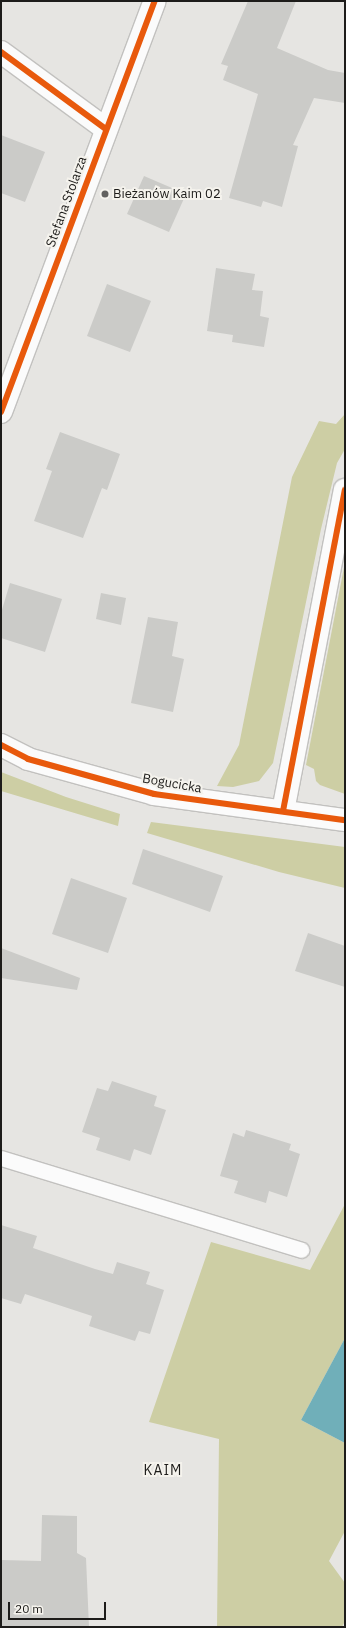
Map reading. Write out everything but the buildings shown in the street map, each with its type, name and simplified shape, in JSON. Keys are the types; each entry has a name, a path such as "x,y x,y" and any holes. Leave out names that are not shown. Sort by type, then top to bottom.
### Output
{"street":[{"name":"Stefana Stolarza","path":"1,412 155,1"},
{"path":"1,52 106,129"},
{"path":"284,811 345,490"},
{"name":"Bogucicka","path":"1,745 28,759 154,794 345,820"}],"lane":[{"path":"1,1158 301,1250"}],"green space":[{"path":"345,414 345,449 337,463 321,529 273,763 259,781 233,787 217,786 239,745 292,477 319,421 336,424"},
{"path":"345,562 345,794 320,785 316,781 314,769 306,765"},
{"path":"1,772 66,797 120,814 118,826 1,791"},
{"path":"151,822 345,847 345,888 279,872 147,833"},
{"path":"345,1204 345,1338 301,1420 345,1443 345,1531 329,1561 345,1583 345,1621 342,1627 217,1627 219,1439 149,1422 211,1242 310,1270"}],"water":[{"path":"345,1338 345,1443 301,1420"}],"cycle path":[{"path":"1,412 155,1"},
{"path":"1,52 106,129"},
{"path":"283,811 345,490"},
{"path":"1,745 28,759 154,794 345,820"}],"place":[{"name":"Bieżanów Kaim 02","path":"105,194"}],"district":[{"name":"KAIM","path":"163,1470"}]}
